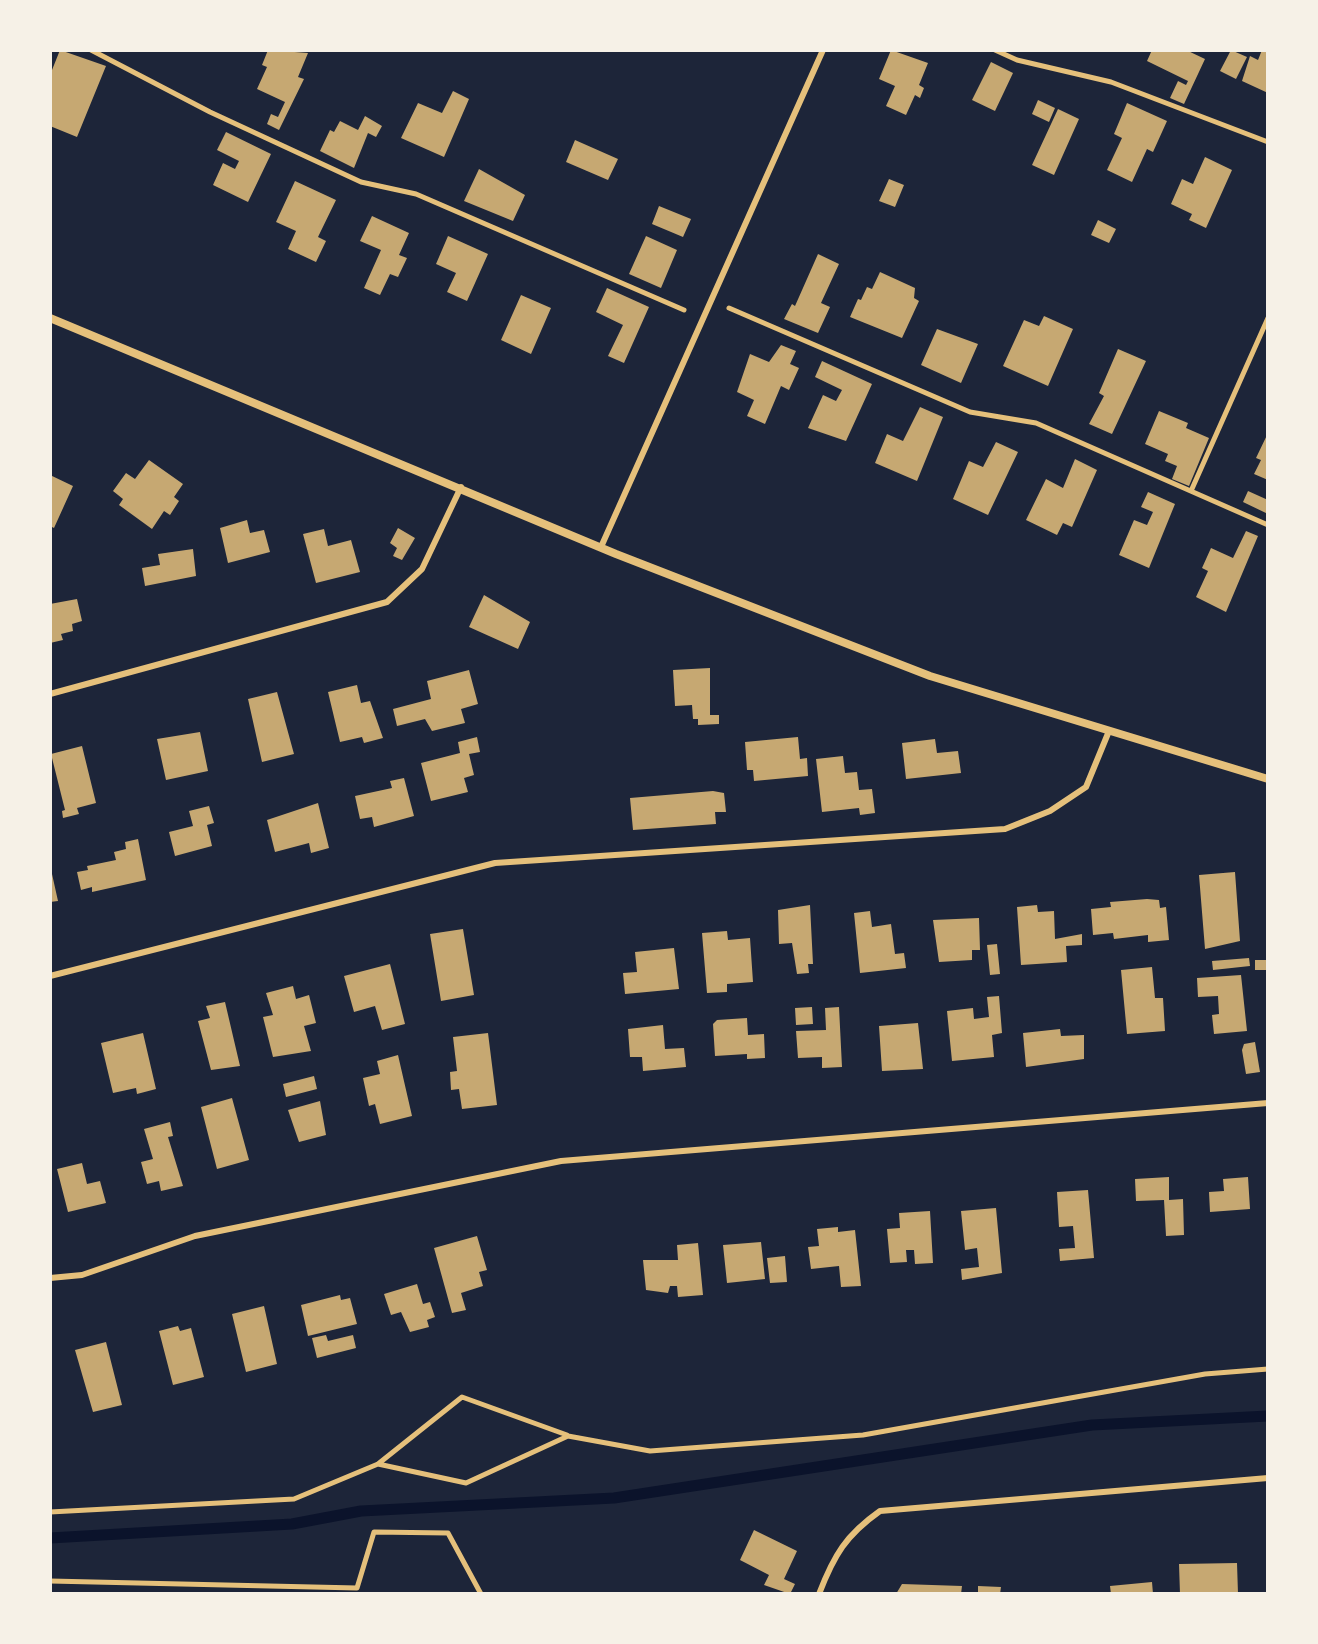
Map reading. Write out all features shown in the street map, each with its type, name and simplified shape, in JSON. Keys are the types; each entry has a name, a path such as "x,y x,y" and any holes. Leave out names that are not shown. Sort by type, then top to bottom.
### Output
{"street":[{"path":"50,318 601,547 930,676 1268,779"}],"lane":[{"path":"601,547 823,50"},
{"path":"50,694 387,602 422,569 461,487"},
{"path":"50,976 495,863 533,863 1005,829 1050,811 1086,787 1109,731"},
{"path":"50,1278 82,1275 195,1236 561,1161 1268,1103"},
{"path":"819,1594 829,1568 850,1532 880,1511 1268,1478"}],"path":[{"path":"91,50 210,112 361,182 416,194 703,318"},
{"path":"995,50 1017,60 1111,82 1268,142"},
{"path":"711,301 970,412 1036,423 1268,525"},
{"path":"1191,491 1268,318"},
{"path":"50,1512 294,1499 378,1464 462,1397 568,1436 650,1451 863,1435 1205,1374 1268,1369"},
{"path":"378,1464 466,1483 568,1436"},
{"path":"50,1581 357,1591 374,1532 448,1533 481,1594"}],"shaded area":[{"path":"50,50 1268,50 1268,1594 50,1594"}],"building":[{"path":"60,50 106,66 77,137 50,126 50,75"},
{"path":"268,50 308,53 298,77 304,79 279,130 267,124 271,114 278,117 285,102 257,89 267,67 262,65"},
{"path":"891,50 928,63 919,85 924,88 920,98 915,95 906,115 886,106 895,86 879,79"},
{"path":"1152,50 1186,50 1205,59 1184,104 1170,98 1178,81 1186,85 1188,81 1147,61"},
{"path":"1231,50 1247,57 1236,79 1220,71"},
{"path":"1262,50 1268,50 1268,93 1242,81 1250,56 1258,60"},
{"path":"991,62 1013,73 995,111 972,100"},
{"path":"453,91 469,99 444,157 401,138 418,103 442,113"},
{"path":"1038,100 1055,108 1049,122 1032,114"},
{"path":"1127,103 1167,121 1153,152 1147,149 1132,182 1107,170 1122,138 1114,134"},
{"path":"1058,109 1079,119 1054,175 1032,165"},
{"path":"365,116 382,126 376,137 368,133 354,168 320,151 330,130 334,132 340,121 358,130"},
{"path":"226,132 271,154 248,202 213,185 223,163 235,169 239,161 217,150"},
{"path":"575,140 618,159 608,180 566,162"},
{"path":"1205,157 1232,170 1206,228 1189,220 1192,214 1171,204 1182,179 1193,184"},
{"path":"479,169 525,195 513,221 464,201"},
{"path":"889,179 904,185 895,207 879,201"},
{"path":"295,181 336,200 318,237 326,241 316,262 288,249 296,231 276,222"},
{"path":"659,206 691,219 683,237 652,224"},
{"path":"372,216 409,233 399,255 407,258 398,277 390,274 380,295 364,288 381,250 360,241"},
{"path":"1098,220 1116,229 1109,243 1091,235"},
{"path":"448,236 488,254 467,301 447,292 456,273 436,264"},
{"path":"646,236 677,250 661,288 629,274"},
{"path":"818,254 839,264 821,303 830,307 818,333 784,319 792,304 795,306"},
{"path":"880,272 915,288 914,298 919,301 902,338 850,317 858,299 861,300 867,287 872,289"},
{"path":"607,288 649,307 624,363 608,356 623,325 596,312"},
{"path":"521,295 551,308 531,354 501,340"},
{"path":"1044,316 1073,329 1048,386 1003,366 1024,320 1039,326"},
{"path":"937,329 978,344 961,383 921,365"},
{"path":"781,345 796,351 790,364 799,368 789,390 781,386 765,424 747,416 754,400 737,392 750,354 769,362"},
{"path":"1118,349 1146,361 1112,434 1089,424 1104,396 1099,393"},
{"path":"822,361 872,384 846,441 808,428 823,395 836,401 842,390 815,377"},
{"path":"920,407 943,417 917,481 875,463 887,434 903,441"},
{"path":"1159,411 1188,423 1186,428 1209,438 1189,486 1172,479 1177,466 1165,461 1168,454 1145,444"},
{"path":"1268,433 1268,480 1254,474 1261,460 1256,458"},
{"path":"996,442 1018,452 988,515 953,499 969,461 983,467"},
{"path":"1075,459 1097,470 1072,527 1063,523 1057,535 1026,520 1046,479 1063,488"},
{"path":"149,460 183,484 174,497 179,501 170,515 164,511 152,529 119,505 123,499 113,491 126,473 135,479"},
{"path":"50,475 73,486 54,528 50,526"},
{"path":"1248,491 1268,500 1268,514 1243,502"},
{"path":"1148,492 1175,504 1149,568 1119,555 1134,520 1147,525 1153,512 1141,507"},
{"path":"247,520 250,533 264,530 270,552 228,563 220,528"},
{"path":"398,528 415,538 402,560 393,556 397,548 390,543"},
{"path":"324,529 328,546 351,540 360,572 316,583 303,534"},
{"path":"1246,531 1258,536 1226,612 1196,597 1208,571 1202,568 1211,548 1233,558"},
{"path":"193,549 196,576 145,586 142,568 160,565 158,554"},
{"path":"484,595 530,622 518,649 469,627"},
{"path":"77,599 82,621 72,624 73,631 61,634 63,640 50,643 50,604"},
{"path":"710,668 710,715 719,715 719,724 698,725 698,719 693,719 692,705 675,706 673,670"},
{"path":"469,670 478,704 461,709 465,723 432,731 425,719 397,726 393,709 431,699 427,681"},
{"path":"357,685 361,703 370,701 383,738 364,743 362,737 340,742 328,692"},
{"path":"277,692 294,754 262,762 248,699"},
{"path":"200,732 208,771 166,780 157,739"},
{"path":"477,737 480,752 469,754 474,775 464,778 468,792 431,801 421,763 460,753 458,742"},
{"path":"798,737 800,759 807,758 808,776 754,781 753,770 747,770 745,742"},
{"path":"935,739 937,753 958,751 961,773 906,779 902,743"},
{"path":"82,746 96,803 77,808 79,814 63,818 62,811 65,810 51,754"},
{"path":"843,756 845,773 857,772 859,790 872,789 875,813 860,815 859,808 822,812 816,759"},
{"path":"404,778 414,816 374,827 372,817 360,819 355,796 392,788 390,781"},
{"path":"713,791 724,793 726,812 715,812 716,824 633,830 630,798"},
{"path":"318,803 329,848 311,853 309,843 275,852 267,820"},
{"path":"209,806 214,823 207,825 212,846 175,856 169,832 193,826 189,811"},
{"path":"138,839 146,880 92,892 92,887 81,890 77,872 88,870 87,866 116,860 114,852 126,849 125,842"},
{"path":"50,865 58,901 50,902"},
{"path":"1235,872 1240,941 1205,949 1199,875"},
{"path":"1159,900 1160,908 1166,907 1169,940 1148,942 1148,935 1114,939 1113,933 1093,935 1091,909 1111,907 1110,902"},
{"path":"810,905 813,964 808,964 809,973 797,974 792,943 779,944 778,910"},
{"path":"1037,905 1038,912 1054,911 1055,939 1082,934 1082,945 1066,946 1067,962 1021,965 1017,907"},
{"path":"870,911 872,927 891,924 895,954 904,953 906,968 860,973 854,913"},
{"path":"979,918 980,950 972,950 972,960 939,962 933,920"},
{"path":"463,929 474,995 441,1001 430,934"},
{"path":"727,931 728,940 750,938 753,982 727,984 727,992 707,993 702,933"},
{"path":"997,944 1000,974 990,975 987,945"},
{"path":"674,948 679,989 625,994 623,973 637,972 635,952"},
{"path":"1249,958 1250,966 1213,970 1212,961"},
{"path":"1255,960 1268,960 1268,970 1255,970"},
{"path":"390,964 405,1024 382,1030 375,1006 354,1012 344,976"},
{"path":"1152,967 1155,998 1163,998 1165,1031 1127,1034 1121,970"},
{"path":"1241,975 1247,1031 1214,1034 1212,1015 1219,1014 1218,996 1198,997 1197,978"},
{"path":"293,986 296,999 309,995 316,1023 304,1026 311,1051 273,1057 263,1017 273,1015 266,993"},
{"path":"999,996 1002,1033 992,1035 994,1057 952,1061 947,1011 973,1008 974,1019 989,1017 987,997"},
{"path":"225,1002 240,1066 211,1070 198,1021 210,1018 206,1006"},
{"path":"812,1007 813,1024 796,1025 795,1008"},
{"path":"839,1007 842,1067 822,1068 822,1057 798,1058 796,1031 826,1030 825,1008"},
{"path":"747,1018 748,1035 764,1034 765,1058 747,1059 747,1054 715,1056 713,1024 717,1020"},
{"path":"918,1023 923,1069 882,1071 879,1026"},
{"path":"663,1025 665,1049 684,1048 686,1067 643,1071 642,1057 630,1057 628,1029"},
{"path":"1060,1029 1061,1036 1084,1035 1084,1059 1026,1067 1023,1033"},
{"path":"143,1033 156,1089 137,1094 136,1088 113,1093 101,1043"},
{"path":"488,1033 497,1105 462,1109 459,1089 451,1090 450,1072 457,1071 453,1037"},
{"path":"1255,1042 1260,1072 1246,1074 1242,1050 1244,1044"},
{"path":"398,1055 412,1116 380,1124 375,1104 369,1106 363,1078 380,1074 377,1061"},
{"path":"314,1076 317,1089 286,1097 283,1084"},
{"path":"232,1098 249,1160 217,1169 201,1107"},
{"path":"320,1101 326,1135 299,1142 288,1110"},
{"path":"170,1122 173,1136 168,1137 183,1186 161,1191 159,1181 147,1184 141,1162 153,1159 144,1129"},
{"path":"82,1163 87,1184 100,1181 106,1203 68,1212 57,1169"},
{"path":"1169,1177 1169,1200 1183,1199 1184,1235 1166,1236 1164,1200 1136,1201 1135,1179"},
{"path":"1248,1177 1250,1209 1210,1212 1209,1192 1224,1191 1223,1179"},
{"path":"1088,1190 1094,1258 1060,1261 1059,1249 1075,1248 1073,1226 1059,1227 1057,1192"},
{"path":"996,1208 1002,1273 962,1280 961,1269 979,1267 977,1248 965,1250 961,1211"},
{"path":"930,1211 933,1263 915,1264 914,1250 906,1250 907,1262 890,1263 887,1229 900,1228 899,1213"},
{"path":"838,1227 838,1232 855,1230 861,1286 841,1287 839,1266 811,1269 808,1247 819,1246 817,1229"},
{"path":"477,1236 487,1270 479,1272 483,1286 461,1293 466,1310 452,1313 434,1248"},
{"path":"761,1242 765,1279 727,1283 723,1245"},
{"path":"698,1243 703,1295 678,1297 677,1286 670,1286 668,1293 646,1290 643,1260 678,1260 677,1245"},
{"path":"785,1256 787,1282 770,1283 767,1258"},
{"path":"417,1284 423,1304 430,1302 435,1317 427,1320 429,1327 410,1332 401,1312 391,1315 384,1294"},
{"path":"340,1295 341,1300 350,1298 357,1324 308,1336 301,1305"},
{"path":"264,1306 277,1364 246,1372 232,1314"},
{"path":"178,1326 180,1331 191,1328 204,1377 173,1385 159,1331"},
{"path":"326,1335 328,1341 353,1335 356,1348 317,1358 312,1338"},
{"path":"106,1342 122,1405 93,1412 75,1350"},
{"path":"754,1530 797,1551 784,1579 795,1584 790,1594 764,1585 769,1575 740,1560"},
{"path":"1237,1563 1238,1594 1180,1594 1179,1564"},
{"path":"1152,1582 1153,1594 1111,1594 1110,1586"},
{"path":"902,1584 962,1586 961,1594 896,1594"},
{"path":"978,1586 1001,1587 1000,1594 978,1594"}],"waterway":[{"path":"50,1538 292,1524 361,1511 614,1498 1092,1425 1268,1416"}]}
